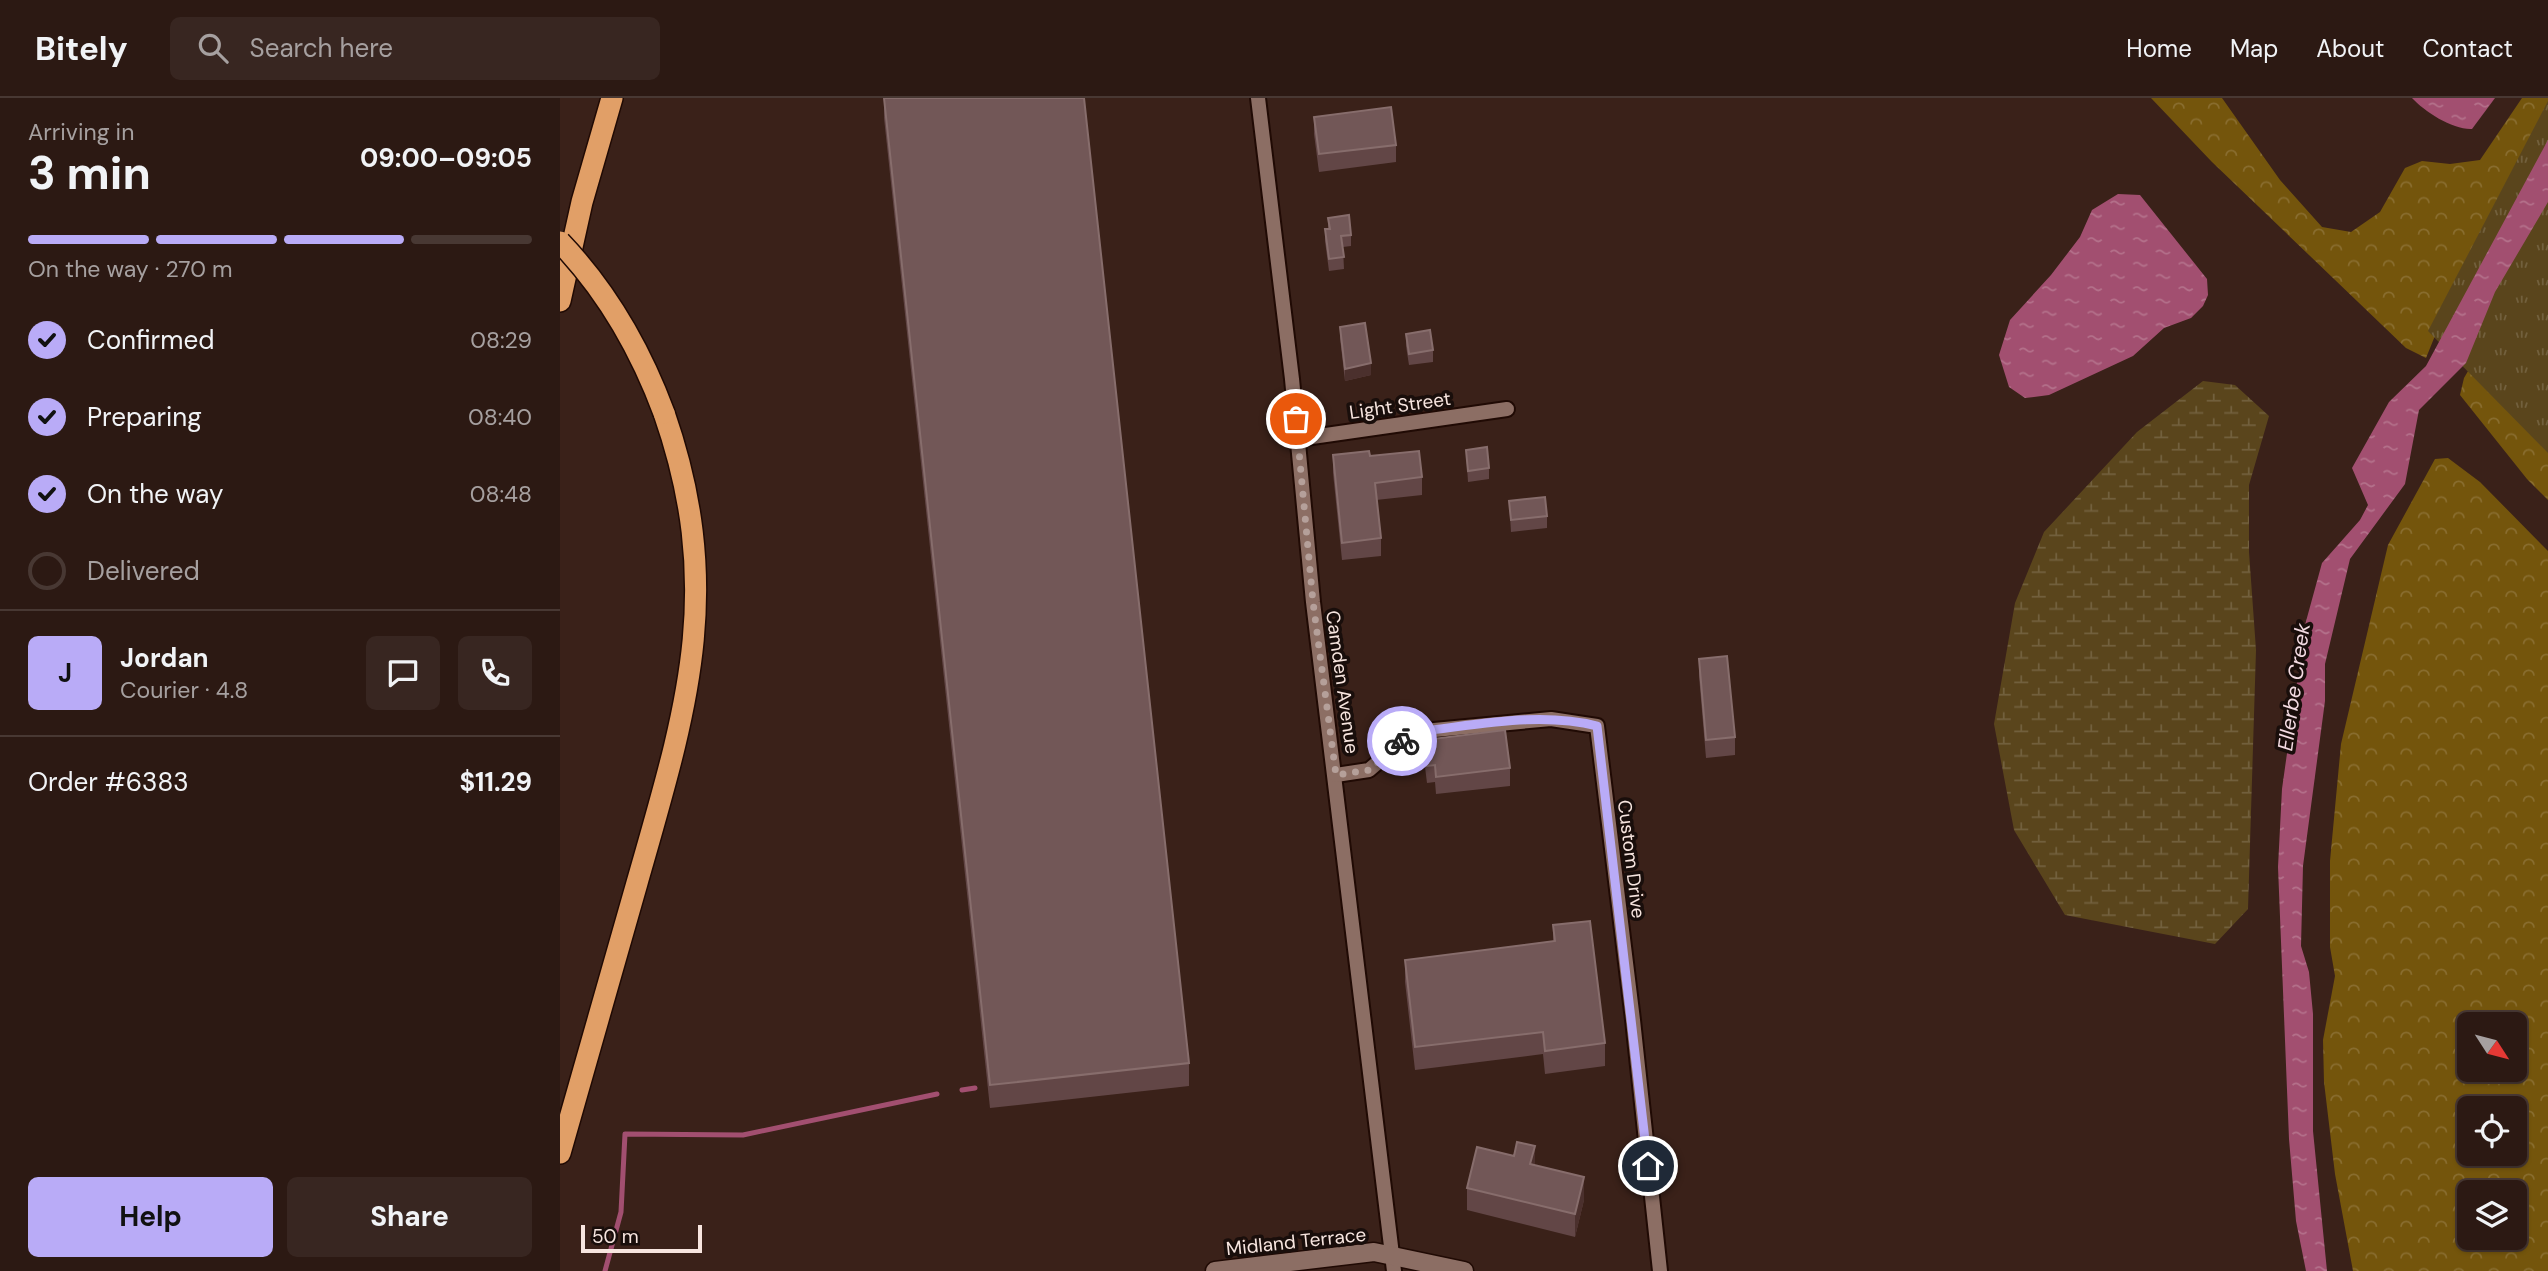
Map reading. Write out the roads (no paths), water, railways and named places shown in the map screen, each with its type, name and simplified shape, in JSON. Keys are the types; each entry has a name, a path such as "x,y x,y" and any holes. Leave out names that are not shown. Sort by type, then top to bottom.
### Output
{"highway":[{"path":"560,301 582,202 612,98"},
{"path":"560,242 618,318 645,368 664,413 680,460 694,536 697,603 692,661 673,755 560,1153"}],"street":[{"name":"Camden Avenue","path":"1258,98 1298,439 1313,602 1393,1263"},
{"name":"Light Street","path":"1298,439 1507,409"},
{"name":"Custom Drive","path":"1336,775 1369,770 1413,732 1551,719 1597,726 1660,1271"},
{"name":"Midland Terrace","path":"1214,1271 1374,1252 1393,1263 1464,1271"}],"water":[{"path":"2412,98 2495,98 2472,129 2464,129 2440,119"},
{"path":"2548,140 2548,202 2495,292 2466,363 2419,410 2405,484 2350,559 2325,664 2325,701 2303,866 2301,946 2309,972 2313,1014 2313,1131 2327,1271 2306,1271 2296,1221 2289,1139 2278,867 2282,789 2305,625 2322,563 2360,520 2368,505 2352,468 2389,402 2426,366"},
{"path":"2118,194 2140,195 2207,279 2208,295 2203,306 2191,318 2164,328 2133,356 2049,395 2025,398 2009,387 1999,355 2010,320 2051,275 2080,237 2092,210"}],"waterway":[{"path":"962,1090 975,1088"},
{"path":"605,1271 621,1212 625,1134 743,1135 937,1094"}],"water label":[{"name":"Ellerbe Creek","path":"2294,687"}]}
